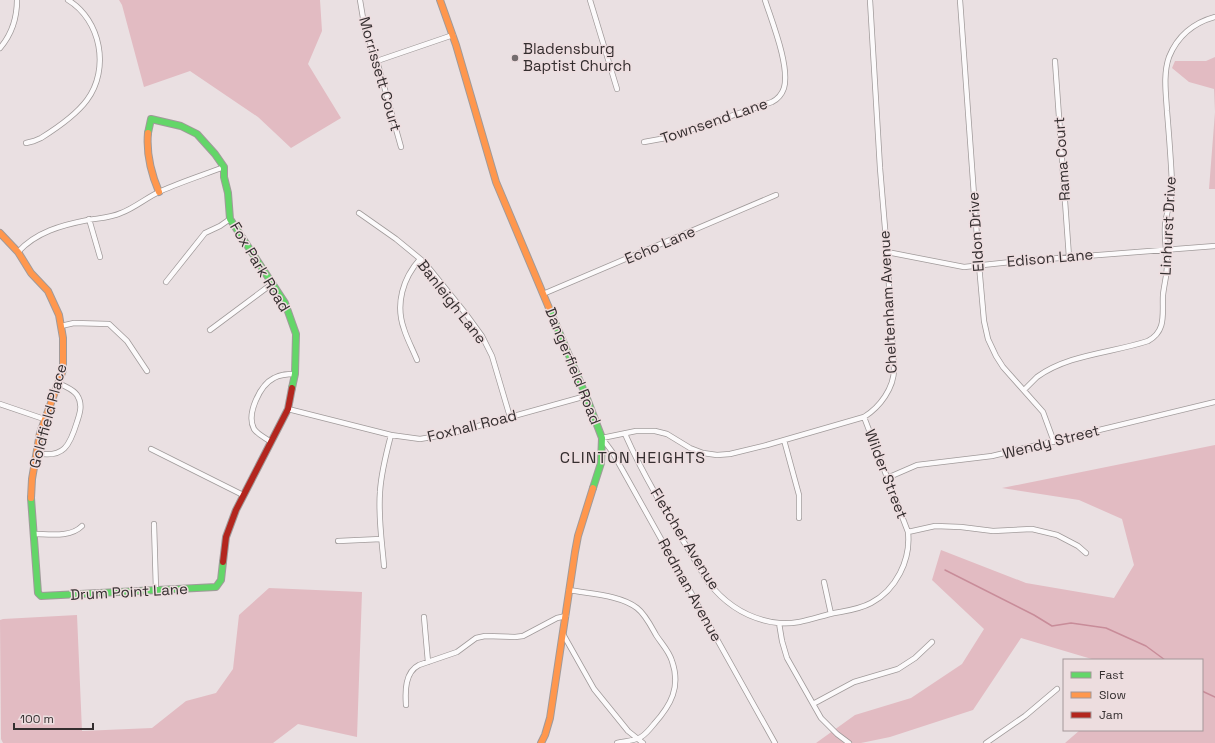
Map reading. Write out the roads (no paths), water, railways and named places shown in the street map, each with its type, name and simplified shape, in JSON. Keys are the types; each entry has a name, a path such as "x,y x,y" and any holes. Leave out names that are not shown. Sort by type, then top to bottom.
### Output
{"street":[{"path":"0,48 11,31 18,0"},
{"path":"26,143 41,138 76,112 88,98 96,84 100,63 99,45 94,29 84,15 68,0"},
{"name":"Morrissett Court","path":"360,0 365,30 377,61 401,147"},
{"name":"Dangerfield Road","path":"440,0 468,83 486,153 496,182 586,396 602,438 601,463 577,542 550,718 541,743"},
{"path":"590,0 617,90"},
{"name":"Townsend Lane","path":"644,142 666,138 772,102 778,97 784,88 784,74 780,50 765,0"},
{"name":"Cheltenham Avenue","path":"602,438 644,430 661,432 690,448 703,453 717,455 737,453 864,417 880,403 886,394 894,376 870,0"},
{"name":"Eldon Drive","path":"960,0 978,265 984,321 988,339 996,356 1003,367 1043,412 1054,442"},
{"name":"Linhurst Drive","path":"1024,390 1037,378 1064,363 1139,344 1156,336 1161,326 1163,316 1163,296 1167,269 1165,226 1172,191 1166,68 1180,36 1203,20 1215,17"},
{"path":"377,61 453,35"},
{"name":"Rama Court","path":"1055,61 1069,257"},
{"name":"Fox Park Road","path":"159,192 149,164 147,140 151,119 174,124 197,134 215,154 224,167 230,219 273,283 285,304 296,334 295,374 288,409 236,510 226,537 221,580 219,585"},
{"path":"18,252 25,244 44,232 89,219 98,219 121,214 159,192 224,167"},
{"name":"Echo Lane","path":"543,294 776,195"},
{"name":"Banleigh Lane","path":"359,213 420,258 430,268 482,336 494,361 510,417"},
{"path":"89,219 100,257"},
{"path":"166,282 205,234 230,219"},
{"name":"Goldfield Place","path":"0,233 18,252 32,273 48,291 56,307 61,326 63,364 59,383 44,419 36,453 31,492 36,582 37,591 40,595"},
{"name":"Edison Lane","path":"887,252 964,267 1069,257 1215,246"},
{"path":"418,360 403,328 400,309 407,277 420,258"},
{"path":"210,330 273,283"},
{"path":"61,326 74,323 109,324 126,341 147,371"},
{"path":"272,442 253,427 253,408 268,382 280,376 295,374"},
{"path":"36,453 48,455 59,452 68,445 73,436 81,409 80,401 73,391 59,383"},
{"name":"Foxhall Road","path":"288,409 391,435 407,438 428,438 586,396"},
{"name":"Wendy Street","path":"887,478 917,465 992,456 1215,402"},
{"path":"0,404 44,419"},
{"name":"Wilder Street","path":"864,417 908,532"},
{"name":"Fletcher Avenue","path":"625,434 662,504 708,582 715,591 734,608 744,614 779,623 794,622 870,604 892,586 900,574 905,560 908,532"},
{"path":"384,566 381,539 380,493 383,464 391,435"},
{"name":"Redman Avenue","path":"602,438 613,453 775,743"},
{"path":"784,440 800,495 799,518"},
{"path":"151,449 243,495"},
{"path":"154,524 156,590"},
{"path":"34,534 65,534 82,526"},
{"path":"908,532 935,526 961,527 993,531 1032,529 1057,534 1078,546 1086,553"},
{"path":"338,541 381,539"},
{"path":"824,582 831,614"},
{"name":"Drum Point Lane","path":"40,595 48,596 210,588 219,585"},
{"path":"569,590 616,599 638,609 647,620 672,661 675,674 675,689 673,696 659,719 643,736 637,739 618,743"},
{"path":"406,705 407,684 410,672 415,667 457,652 476,638 485,636 523,636 556,618 566,616"},
{"path":"424,617 428,662"},
{"path":"779,623 787,658 821,718 837,734 849,743"},
{"path":"563,634 594,689 621,723 643,743"},
{"path":"813,704 854,682 898,668 915,658 932,642"},
{"path":"986,743 1025,716 1057,689"}],"waterway":[{"path":"945,570 1034,615 1052,626 1071,623 1106,628 1146,646 1164,659"},
{"path":"1203,691 1215,697"}],"place":[{"name":"Bladensburg Baptist Church","path":"515,58"}],"district":[{"name":"CLINTON HEIGHTS","path":"633,457"}]}
